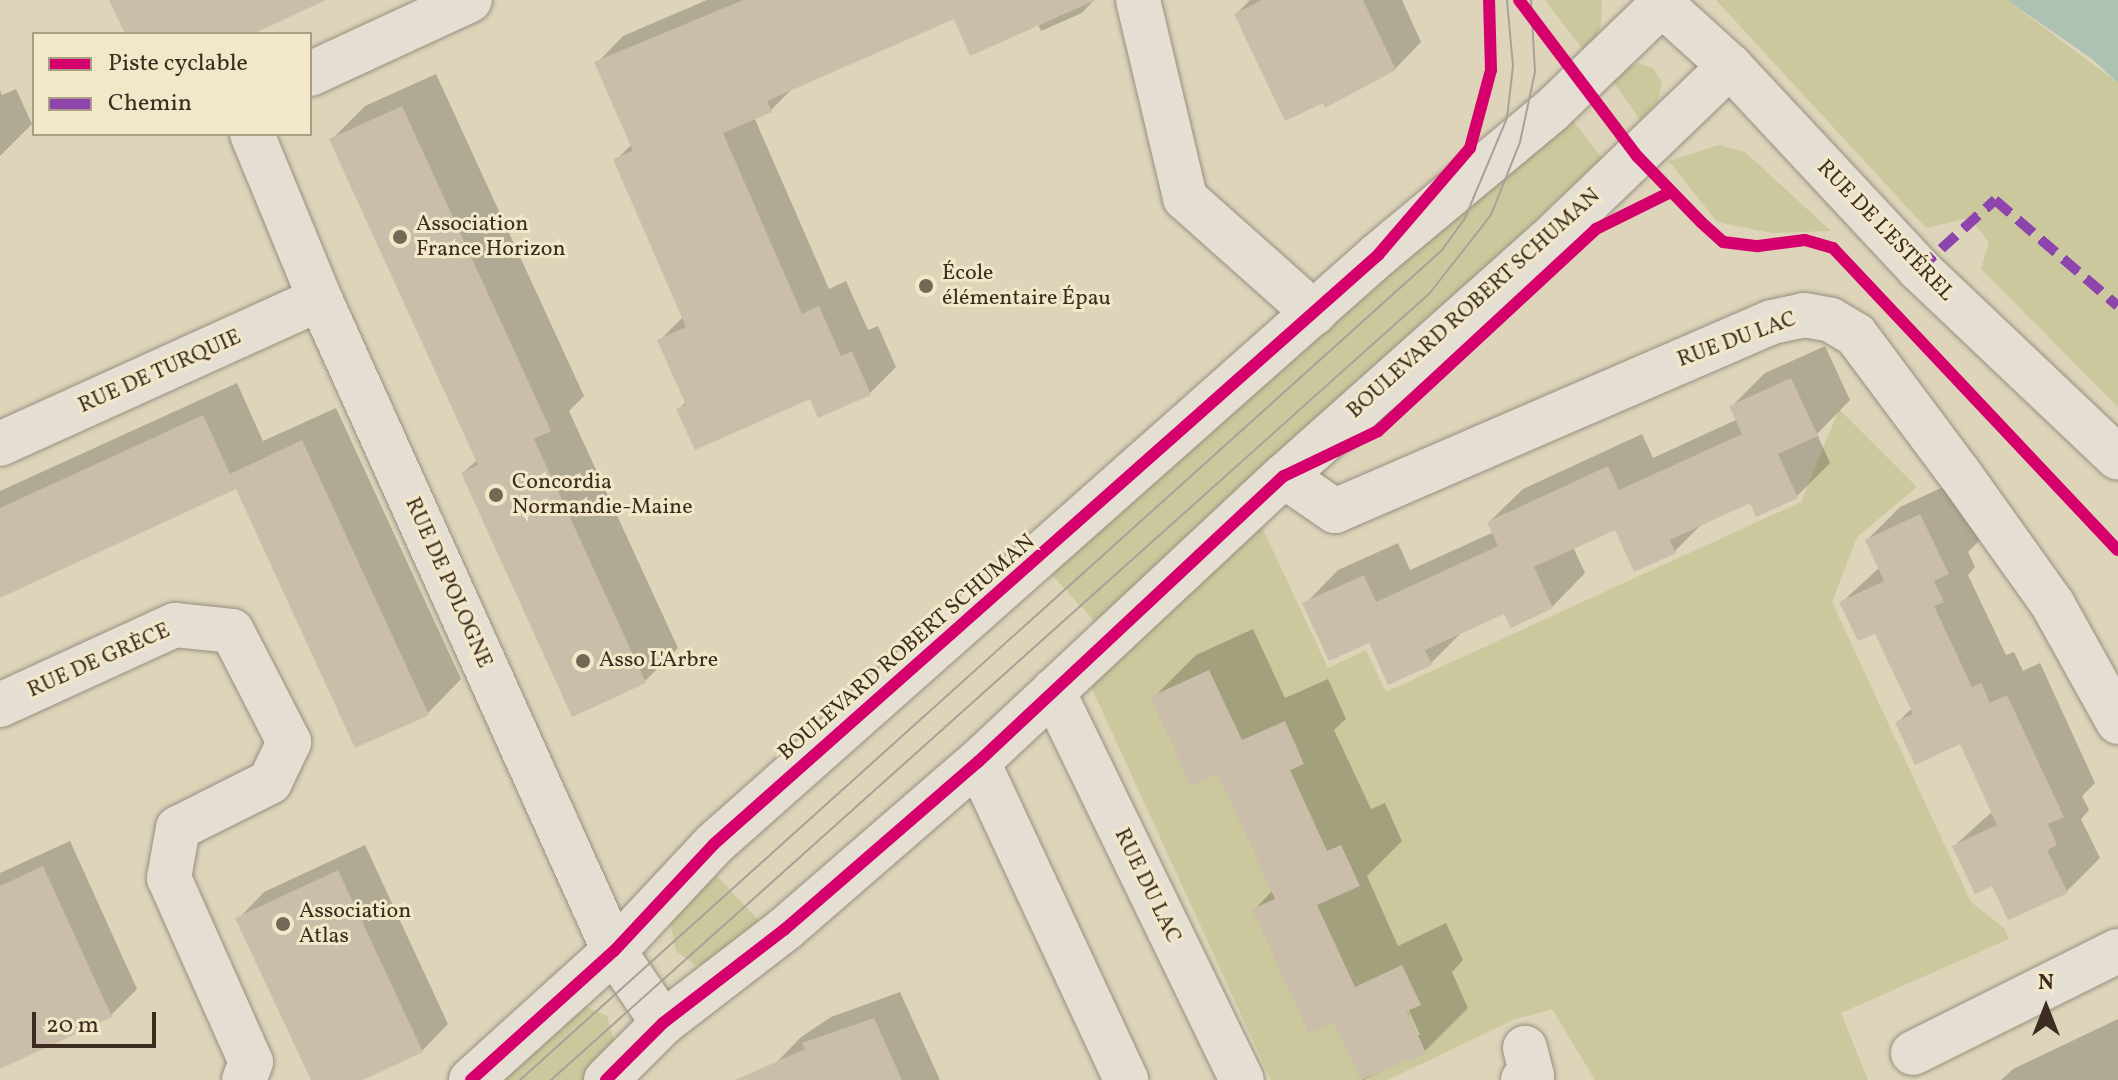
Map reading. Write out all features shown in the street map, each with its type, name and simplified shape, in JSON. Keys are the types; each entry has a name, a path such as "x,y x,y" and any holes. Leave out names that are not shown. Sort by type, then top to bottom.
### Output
{"street":[{"path":"312,73 470,0"},
{"path":"1138,0 1185,198 1314,313"},
{"name":"BOULEVARD ROBERT SCHUMAN","path":"471,1080 614,951 714,844 1314,313 1551,111 1659,3"},
{"name":"RUE DE L'ESTÉREL","path":"1659,3 1730,66 1919,269 2118,458"},
{"name":"BOULEVARD ROBERT SCHUMAN","path":"606,1080 663,1023 785,929 978,762 1284,476 1548,241 1730,66"},
{"name":"RUE DE POLOGNE","path":"253,136 320,299 614,951 663,1023"},
{"name":"RUE DE TURQUIE","path":"0,444 320,299"},
{"name":"RUE DU LAC","path":"1284,476 1335,511 1722,342 1804,315 1831,320 1856,335 1959,473 2053,605 2118,722"},
{"name":"RUE DE GRÈCE","path":"0,705 175,625 232,631 289,742 270,782 178,828 169,878 251,1062 244,1080"},
{"name":"RUE DU LAC","path":"1053,691 1242,1080"},
{"path":"978,762 1126,1080"},
{"path":"1913,1053 2118,951"}],"shaded area":[{"path":"1545,0 1602,0 1601,27 1587,55"},
{"path":"1716,0 2007,0 2118,83 2118,407 1981,269 1989,242 1969,218 1926,228"},
{"path":"2007,0 2118,0 2118,83 2092,59"},
{"path":"1638,63 1654,69 1662,83 1658,101 1640,120 1611,78"},
{"path":"1567,113 1602,158 1100,627 1051,574"},
{"path":"1719,145 1745,152 1831,231 1772,233 1717,222 1669,161"},
{"path":"1839,409 1917,487 1857,537 1832,602 1971,902 2004,928 2009,939 1841,1013 1868,1080 1595,1080 1552,1009 1513,1020 1388,1080 1271,1080 1083,669 1259,521 1328,668 1366,650 1386,692 1801,502"},
{"path":"715,874 764,926 714,963 695,965 676,951 670,921"},
{"path":"587,1007 607,1016 615,1044 583,1080 484,1080 570,1008"}],"building":[{"path":"109,0 326,0 257,32 124,32"},
{"path":"743,0 1096,0 970,56 954,19 767,101 772,112 723,133 802,314 819,306 841,356 852,351 871,395 818,418 810,399 695,450 676,409 686,405 657,340 686,327 613,159 633,151 594,62"},
{"path":"1262,0 1363,0 1396,70 1325,108 1323,103 1285,121 1234,14"},
{"path":"402,106 551,431 534,439 646,683 572,717 461,473 478,465 329,139"},
{"path":"1791,378 1818,436 1778,454 1798,498 1756,517 1750,503 1670,540 1676,553 1634,572 1615,530 1534,567 1553,608 1511,628 1504,614 1425,650 1432,665 1388,685 1369,643 1329,661 1302,603 1364,575 1376,602 1498,546 1487,522 1608,466 1619,490 1742,434 1729,406"},
{"path":"203,415 230,474 302,440 429,715 355,748 236,489 0,598 0,508"},
{"path":"1920,514 1949,574 1934,581 1944,602 1934,606 1972,687 1981,683 1990,703 2007,695 2064,817 2048,824 2057,845 2047,850 2068,893 2008,920 1992,886 1975,894 1952,846 1997,825 1960,744 1915,765 1895,722 1913,714 1875,634 1858,641 1839,602 1884,581 1865,540"},
{"path":"1209,670 1242,740 1285,721 1304,764 1290,770 1327,851 1341,845 1360,886 1317,905 1355,987 1402,965 1421,1005 1407,1011 1426,1053 1361,1080 1334,1022 1309,1034 1252,909 1275,899 1218,774 1191,786 1150,697"},
{"path":"43,866 112,1017 0,1069 0,886"},
{"path":"338,870 423,1052 363,1080 311,1080 235,918"},
{"path":"874,1018 902,1080 735,1080 805,1049 802,1043"}],"tram line":[{"path":"520,1080 1442,250 1465,218 1507,118 1513,66 1507,0"},
{"path":"551,1080 1429,294 1491,215 1520,142 1535,72 1531,0"}],"marked path":[{"path":"1919,269 1995,200 2118,306"}],"cycle path":[{"path":"471,1080 614,951 714,844 1378,255 1470,148 1491,70 1489,0"},
{"path":"1519,0 1637,156 1702,223 1723,242 1758,246 1805,240 1833,248 2118,550"},
{"path":"606,1080 663,1023 785,929 978,762 1284,476 1378,431 1596,229 1669,193"}],"place":[{"name":"Association France Horizon","path":"400,237"},
{"name":"École élémentaire Épau","path":"926,286"},
{"name":"Concordia Normandie-Maine","path":"496,495"},
{"name":"Asso L'Arbre","path":"583,661"},
{"name":"Association Atlas","path":"283,924"}]}
